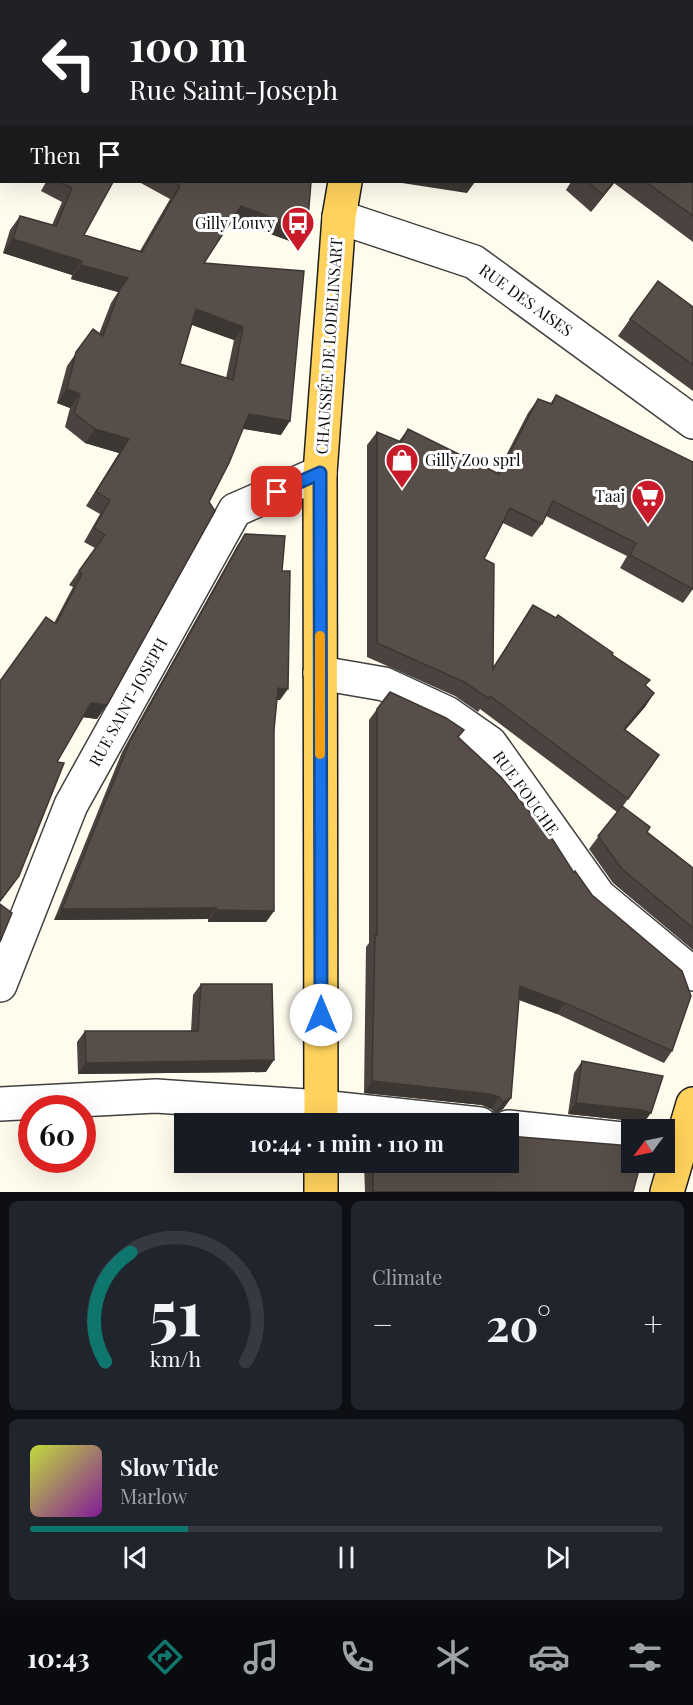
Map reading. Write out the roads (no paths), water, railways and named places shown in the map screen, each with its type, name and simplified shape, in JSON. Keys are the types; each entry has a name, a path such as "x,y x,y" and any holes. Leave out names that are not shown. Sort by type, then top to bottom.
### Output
{"main road":[{"name":"CHAUSSÉE DE LODELINSART","path":"321,1113 320,473 339,217 345,183"},
{"path":"667,1192 693,1104"},
{"path":"321,1173 321,1192"}],"street":[{"name":"RUE DES AISES","path":"339,217 474,262 693,422"},
{"name":"RUE SAINT-JOSEPH","path":"0,985 71,805 235,510 320,473"},
{"name":"RUE FOUCHE","path":"320,673 384,684 447,713 490,742 599,896 693,974"},
{"path":"0,1104 156,1096 304,1113"},
{"path":"519,1127 621,1139"}],"place":[{"name":"Gilly Louvy","path":"298,252"},
{"name":"Gilly Zoo sprl","path":"402,489"},
{"name":"Taaj","path":"648,525"}]}
